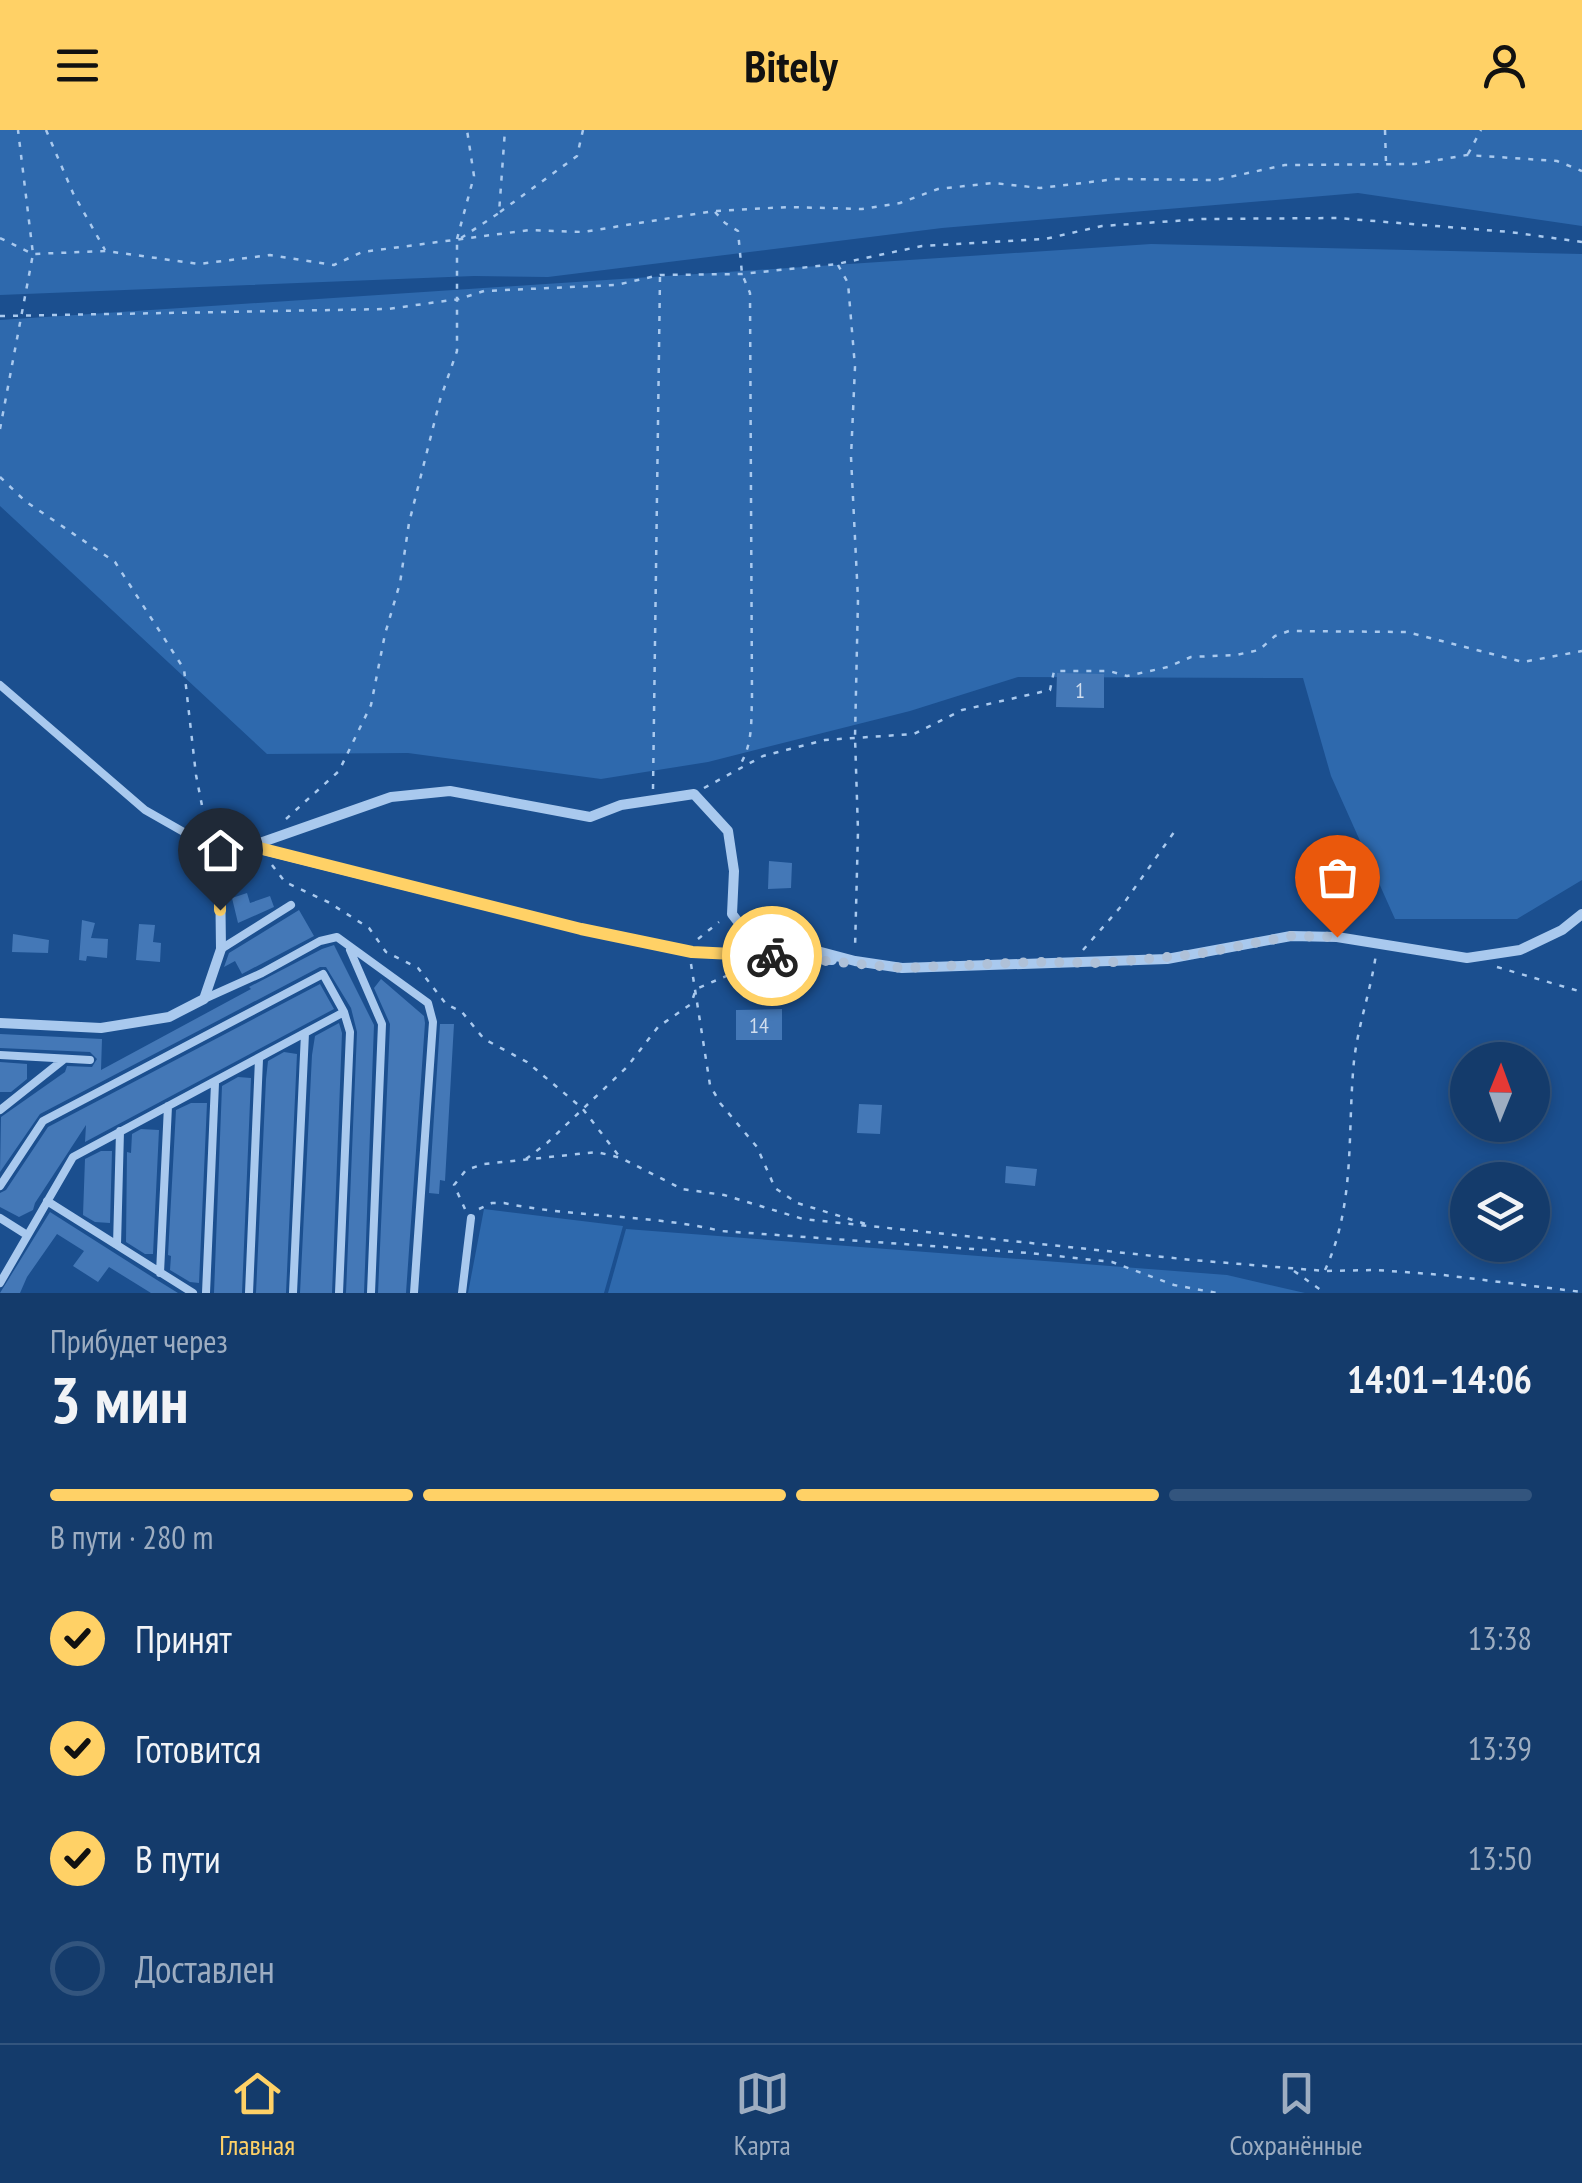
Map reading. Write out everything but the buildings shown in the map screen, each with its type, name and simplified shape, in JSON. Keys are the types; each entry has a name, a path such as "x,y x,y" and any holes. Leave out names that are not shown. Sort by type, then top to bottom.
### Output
{"street":[{"path":"0,1023 101,1028 169,1017 204,999 221,949 220,870 251,846 391,797 450,791 590,817 620,804 694,794 728,830 734,870 732,914 742,926 757,935 854,961"},
{"path":"251,846 581,929 692,952 854,961 902,968 1167,958 1291,936 1378,942 1467,958 1520,950 1562,930 1582,914"}],"lane":[{"path":"0,686 144,810 210,847 220,870"},
{"path":"221,949 292,905"},
{"path":"204,999 320,941 337,938 428,1003 432,1022 414,1293"},
{"path":"348,946 382,1024 370,1293"},
{"path":"0,1186 43,1121 324,974 350,1032 339,1293"},
{"path":"0,1283 73,1156 344,1012"},
{"path":"294,1293 305,1034"},
{"path":"0,1055 90,1060"},
{"path":"0,1110 64,1059"},
{"path":"248,1293 260,1059"},
{"path":"206,1293 214,1083"},
{"path":"160,1273 168,1106"},
{"path":"117,1246 120,1131"},
{"path":"47,1202 193,1293"},
{"path":"0,1218 28,1235"},
{"path":"462,1293 471,1218"}],"path":[{"path":"0,429 33,254 18,130"},
{"path":"46,130 73,193 106,251"},
{"path":"278,826 339,771 371,705 400,583 408,523 457,350 457,240 474,176 467,130"},
{"path":"499,213 505,130"},
{"path":"457,240 577,156 582,130"},
{"path":"1384,130 1386,163"},
{"path":"1467,156 1482,130"},
{"path":"0,238 33,254 106,251 200,264 270,256 334,265 362,252 530,230 583,232 714,211 862,209 900,203 938,188 975,185 1020,184 1040,188 1116,179 1216,180 1286,165 1415,164 1467,156 1557,162 1582,171"},
{"path":"714,211 738,231 742,274 750,293 752,698 746,755 737,769"},
{"path":"0,316 388,309 484,292 616,285 660,275 742,274 837,264 922,246 1045,239 1102,226 1203,219 1337,218 1582,242"},
{"path":"837,264 848,283 856,367 850,457 858,600 854,961"},
{"path":"653,798 660,275"},
{"path":"0,477 26,501 115,562 184,669 196,775 210,847"},
{"path":"694,794 763,756 800,745 914,734 962,710 1050,690 1054,671 1109,671 1126,676 1168,667 1191,657 1260,650 1276,636 1290,631 1407,632 1524,662 1582,650"},
{"path":"1072,962 1124,903 1177,828"},
{"path":"251,846 286,882 369,928 386,952 418,968 446,1004 462,1012 484,1039 527,1062 582,1108 621,1158"},
{"path":"732,914 692,945 710,1085 720,1103 757,1146 774,1188 797,1203 880,1228"},
{"path":"1325,1271 1337,1245 1344,1206 1352,1138 1354,1062 1378,942"},
{"path":"523,1161 547,1144 626,1066 658,1028 691,1004 696,989 759,962 763,956"},
{"path":"1467,958 1582,992"},
{"path":"1217,1293 1174,1285 1112,1262 1029,1253 720,1231 674,1220 596,1215 504,1202 479,1209 471,1218 454,1186 466,1170 484,1164 597,1152 621,1158 682,1189 724,1195 803,1219 1290,1268 1443,1275 1582,1292"},
{"path":"1290,1268 1325,1293"}],"shaded area":[{"path":"0,130 1582,130 1582,226 1358,193 942,228 548,277 474,276 0,295"},
{"path":"1151,244 1582,254 1582,880 1517,919 1395,919 1331,776 1303,678 1018,677 910,711 708,762 601,779 408,753 267,754 0,506 0,320"},
{"path":"484,1209 623,1226 604,1293 468,1293"},
{"path":"626,1229 1227,1275 1305,1293 608,1293"}],"way so far":[{"path":"772,956 902,968 1104,963 1229,950 1291,936 1337,937"}],"route":[{"path":"220,910 220,870 251,846 581,929 692,952 772,956"}]}
